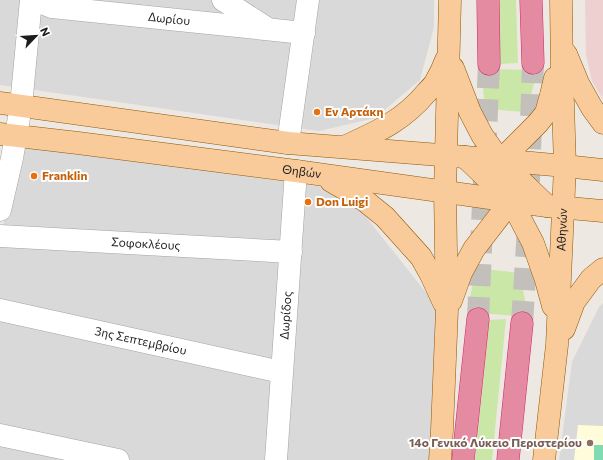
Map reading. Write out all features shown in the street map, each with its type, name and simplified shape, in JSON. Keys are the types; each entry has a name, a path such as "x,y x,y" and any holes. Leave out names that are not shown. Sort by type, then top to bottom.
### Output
{"highway":[{"path":"488,0 489,64"},
{"path":"531,0 533,63"},
{"path":"463,460 478,319"},
{"path":"508,460 522,323"}],"main road":[{"path":"440,460 456,157 449,56 450,0"},
{"name":"Αθηνών","path":"544,460 557,345 555,207 566,166 561,44 561,0"},
{"path":"561,44 578,83 592,108 603,123"},
{"path":"454,193 484,177 538,124 546,113 561,44"},
{"path":"342,148 380,130 413,108 435,83 449,56"},
{"path":"449,56 458,84 470,112 482,135 500,161 519,194 546,280 553,309 557,345"},
{"path":"0,103 288,143 603,170"},
{"name":"Θηβών","path":"8,136 78,143 454,193 519,194"},
{"path":"456,157 484,177 519,194 555,207 603,211"},
{"path":"447,310 461,274 474,249 544,164"},
{"path":"322,175 364,200 386,217 421,257 447,310"},
{"path":"557,345 574,302 591,278 603,269"}],"street":[{"path":"0,210 8,136 21,106 31,0"},
{"name":"Δωρίου","path":"35,0 52,7 304,33"},
{"path":"223,0 269,30"},
{"path":"288,143 308,0"},
{"name":"Δωρίδος","path":"276,460 296,171"},
{"name":"Σοφοκλέους","path":"0,236 291,252"},
{"name":"3ης Σεπτεμβρίου","path":"0,310 281,372"},
{"path":"0,435 118,460"}],"shaded area":[{"path":"0,0 434,0 434,27 420,80 375,118 319,131 0,85"},
{"path":"585,0 603,0 603,99 592,81 586,55"},
{"path":"25,145 330,188 351,198 435,304 440,317 432,460 0,460 0,237"},
{"path":"603,303 603,460 559,460 572,362 599,307"},
{"name":"14ο Γενικό Λύκειο Περιστερίου","path":"578,425 603,426 603,460 574,460"}],"green space":[{"path":"499,0 516,0 518,63 500,64"},
{"path":"481,69 538,70 526,112 485,109"},
{"path":"476,268 520,273 528,317 467,312"},
{"path":"506,319 492,460 475,460 489,320"},
{"path":"594,445 603,445 603,460 594,460"}],"tunnel":[{"path":"529,182 533,63"},
{"path":"478,319 489,64"},
{"path":"522,323 528,228"}],"place":[{"name":"Εν Αρτάκη","path":"317,112"},
{"name":"Franklin","path":"34,176"},
{"name":"Don Luigi","path":"308,202"},
{"name":"14ο Γενικό Λύκειο Περιστερίου","path":"590,443"}]}
